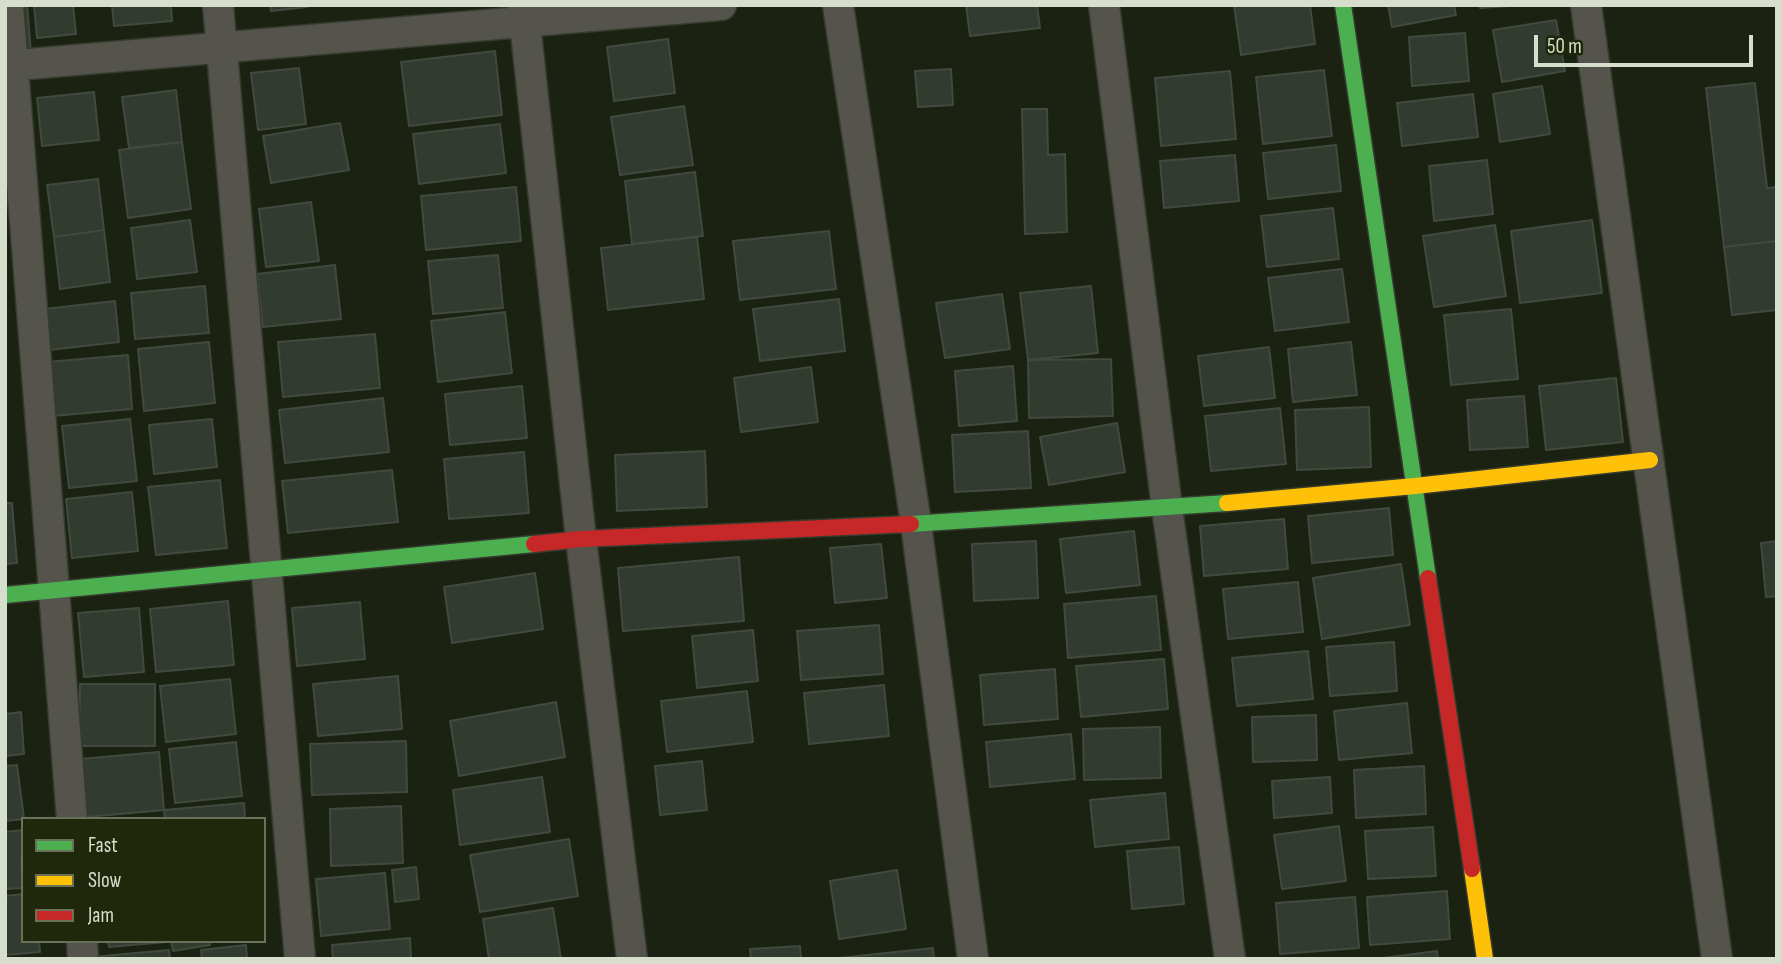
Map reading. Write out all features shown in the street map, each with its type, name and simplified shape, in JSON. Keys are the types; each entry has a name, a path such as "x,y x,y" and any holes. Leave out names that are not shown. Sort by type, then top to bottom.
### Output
{"street":[{"path":"8,5 9,65 72,817"},
{"path":"218,5 300,959"},
{"path":"9,65 222,47 524,14 721,5"},
{"path":"838,5 916,524 973,959"},
{"path":"1104,5 1167,508 1230,959"},
{"path":"1343,5 1485,959"},
{"path":"1586,5 1717,959"},
{"path":"524,14 581,540 632,959"},
{"path":"5,595 581,540 916,524 1167,508 1415,486 1650,460"}],"building":[{"path":"13,5 27,5 31,54 17,55"},
{"path":"34,5 73,5 76,34 37,38"},
{"path":"112,5 171,5 172,21 114,26"},
{"path":"270,5 306,5 307,7 271,11"},
{"path":"966,5 1037,5 1040,28 970,36"},
{"path":"1234,5 1310,5 1315,44 1241,55"},
{"path":"1388,5 1454,5 1456,15 1392,27"},
{"path":"1479,5 1524,5 1480,8"},
{"path":"1556,20 1565,71 1502,82 1493,30"},
{"path":"1465,33 1469,81 1412,86 1409,37"},
{"path":"668,39 675,93 614,101 607,47"},
{"path":"495,51 502,115 409,126 401,62"},
{"path":"299,68 306,124 258,130 251,73"},
{"path":"951,69 953,105 918,107 915,71"},
{"path":"1324,70 1332,136 1263,144 1256,77"},
{"path":"1230,71 1236,139 1161,146 1155,78"},
{"path":"1755,83 1767,188 1777,187 1777,241 1724,247 1706,88"},
{"path":"1542,86 1550,134 1500,142 1493,94"},
{"path":"176,90 182,142 129,148 122,97"},
{"path":"94,92 99,140 42,146 37,98"},
{"path":"1473,94 1478,137 1402,146 1397,103"},
{"path":"684,106 693,165 620,175 611,117"},
{"path":"1022,109 1047,109 1048,155 1065,154 1067,232 1025,234"},
{"path":"340,123 349,170 271,183 263,136"},
{"path":"500,124 506,173 419,184 413,134"},
{"path":"182,142 191,209 128,218 119,150"},
{"path":"1336,145 1341,191 1268,199 1263,153"},
{"path":"1235,155 1239,201 1164,208 1160,161"},
{"path":"1487,160 1493,214 1434,221 1429,166"},
{"path":"695,172 703,236 632,244 625,181"},
{"path":"98,179 104,230 54,237 47,185"},
{"path":"516,187 521,241 426,250 421,196"},
{"path":"311,202 319,261 266,267 259,209"},
{"path":"1333,208 1339,259 1267,267 1261,216"},
{"path":"190,220 197,272 137,279 131,228"},
{"path":"1592,220 1602,293 1520,303 1511,231"},
{"path":"1495,225 1506,296 1434,307 1423,236"},
{"path":"104,230 110,282 60,289 54,237"},
{"path":"829,231 836,289 740,300 733,241"},
{"path":"697,237 704,299 608,310 601,248"},
{"path":"1777,241 1777,310 1732,315 1724,247"},
{"path":"498,255 503,308 433,314 428,261"},
{"path":"335,265 341,319 263,327 257,274"},
{"path":"1342,269 1349,322 1275,331 1268,278"},
{"path":"205,286 209,333 135,339 131,293"},
{"path":"1091,286 1098,353 1028,360 1020,293"},
{"path":"1002,294 1010,349 945,358 936,303"},
{"path":"839,299 845,351 760,361 753,309"},
{"path":"115,301 119,342 49,350 44,309"},
{"path":"1511,309 1518,379 1451,385 1444,315"},
{"path":"505,312 512,373 438,382 431,321"},
{"path":"375,334 380,388 283,397 278,342"},
{"path":"209,342 215,403 144,411 138,349"},
{"path":"1351,342 1357,395 1293,402 1288,349"},
{"path":"1269,347 1275,398 1204,406 1198,356"},
{"path":"128,355 132,409 53,416 47,362"},
{"path":"1111,359 1113,416 1029,418 1028,360"},
{"path":"1013,366 1017,421 959,426 955,371"},
{"path":"811,367 818,422 741,432 734,378"},
{"path":"1616,378 1623,442 1546,450 1539,386"},
{"path":"522,386 527,438 450,445 445,394"},
{"path":"1524,396 1528,447 1470,450 1467,400"},
{"path":"383,398 389,452 285,463 279,410"},
{"path":"1369,407 1371,467 1297,470 1295,410"},
{"path":"1280,408 1286,464 1211,471 1205,416"},
{"path":"130,419 137,481 69,488 62,426"},
{"path":"212,419 217,467 154,474 149,425"},
{"path":"1117,423 1125,472 1049,485 1040,437"},
{"path":"1028,431 1031,488 955,492 952,435"},
{"path":"705,451 707,507 617,511 615,455"},
{"path":"524,452 529,513 449,519 444,459"},
{"path":"392,470 398,522 288,533 282,481"},
{"path":"220,480 227,548 156,555 148,487"},
{"path":"132,492 138,551 72,558 66,499"},
{"path":"5,503 12,503 17,563 5,564"},
{"path":"1389,508 1393,555 1312,563 1308,516"},
{"path":"1284,519 1288,569 1204,576 1200,526"},
{"path":"1134,531 1140,585 1066,593 1060,539"},
{"path":"1036,541 1038,598 974,601 972,544"},
{"path":"1777,541 1777,596 1766,597 1761,543"},
{"path":"881,544 887,598 835,603 830,548"},
{"path":"739,557 744,621 623,631 618,568"},
{"path":"1401,564 1410,625 1322,639 1313,578"},
{"path":"535,573 543,629 452,643 444,587"},
{"path":"1298,582 1303,632 1228,639 1223,589"},
{"path":"1156,596 1161,650 1068,658 1064,604"},
{"path":"228,601 234,665 156,672 150,609"},
{"path":"360,602 365,659 297,666 292,608"},
{"path":"139,608 144,672 84,677 78,613"},
{"path":"879,625 883,674 801,680 797,631"},
{"path":"753,630 758,681 697,688 692,636"},
{"path":"1394,642 1397,691 1330,696 1326,647"},
{"path":"1308,651 1313,699 1237,706 1232,658"},
{"path":"1164,659 1168,709 1081,717 1076,666"},
{"path":"1055,669 1058,719 984,725 980,675"},
{"path":"398,676 402,729 318,736 313,684"},
{"path":"230,679 236,734 166,742 160,686"},
{"path":"80,684 155,684 155,746 79,746"},
{"path":"884,685 889,736 809,744 804,693"},
{"path":"747,691 753,742 667,752 661,701"},
{"path":"556,702 565,757 459,776 450,721"},
{"path":"1407,703 1412,753 1339,760 1334,711"},
{"path":"21,712 24,754 5,756 5,714"},
{"path":"1316,715 1317,760 1253,762 1252,717"},
{"path":"1160,727 1161,778 1084,780 1083,729"},
{"path":"1071,734 1075,779 990,787 986,742"},
{"path":"406,741 407,792 312,795 310,744"},
{"path":"236,742 242,796 175,803 169,749"},
{"path":"159,752 164,810 86,817 80,759"},
{"path":"702,761 707,810 660,815 655,766"},
{"path":"17,765 24,817 21,819 5,821 5,766"},
{"path":"1424,766 1426,814 1356,818 1354,770"},
{"path":"542,777 550,832 460,845 453,790"},
{"path":"1330,777 1332,813 1274,818 1272,781"},
{"path":"1165,793 1169,839 1095,847 1090,800"},
{"path":"244,803 245,817 165,817 164,810"},
{"path":"401,806 403,863 331,866 330,809"},
{"path":"1339,826 1346,881 1282,889 1274,835"},
{"path":"1433,827 1436,876 1368,879 1365,831"},
{"path":"21,830 21,888 5,889 5,832"},
{"path":"569,839 578,896 480,912 470,855"},
{"path":"1179,847 1184,904 1132,909 1127,851"},
{"path":"416,867 419,899 395,902 392,870"},
{"path":"897,870 906,929 839,939 830,881"},
{"path":"385,873 390,929 321,936 316,879"},
{"path":"1447,891 1450,939 1370,945 1367,897"},
{"path":"21,894 21,943 39,943 40,952 5,955 5,896"},
{"path":"1355,897 1359,948 1280,954 1276,903"},
{"path":"553,908 561,959 489,959 483,919"},
{"path":"410,938 411,959 333,959 332,945"},
{"path":"108,943 155,943 109,947"},
{"path":"171,943 210,943 210,945 173,951"},
{"path":"246,945 247,959 202,959 201,950"},
{"path":"800,946 801,959 751,959 750,949"},
{"path":"933,948 934,959 830,959"},
{"path":"169,950 170,959 92,959 92,957"},
{"path":"1437,951 1438,959 1375,959"}],"traffic: fast":[{"path":"1343,5 1428,578"},
{"path":"911,524 1227,503"},
{"path":"5,595 534,544"}],"traffic: slow":[{"path":"1227,503 1415,486 1650,460"},
{"path":"1472,869 1485,959"}],"traffic: jam":[{"path":"534,544 581,539 911,524"},
{"path":"1428,578 1472,869"}]}
